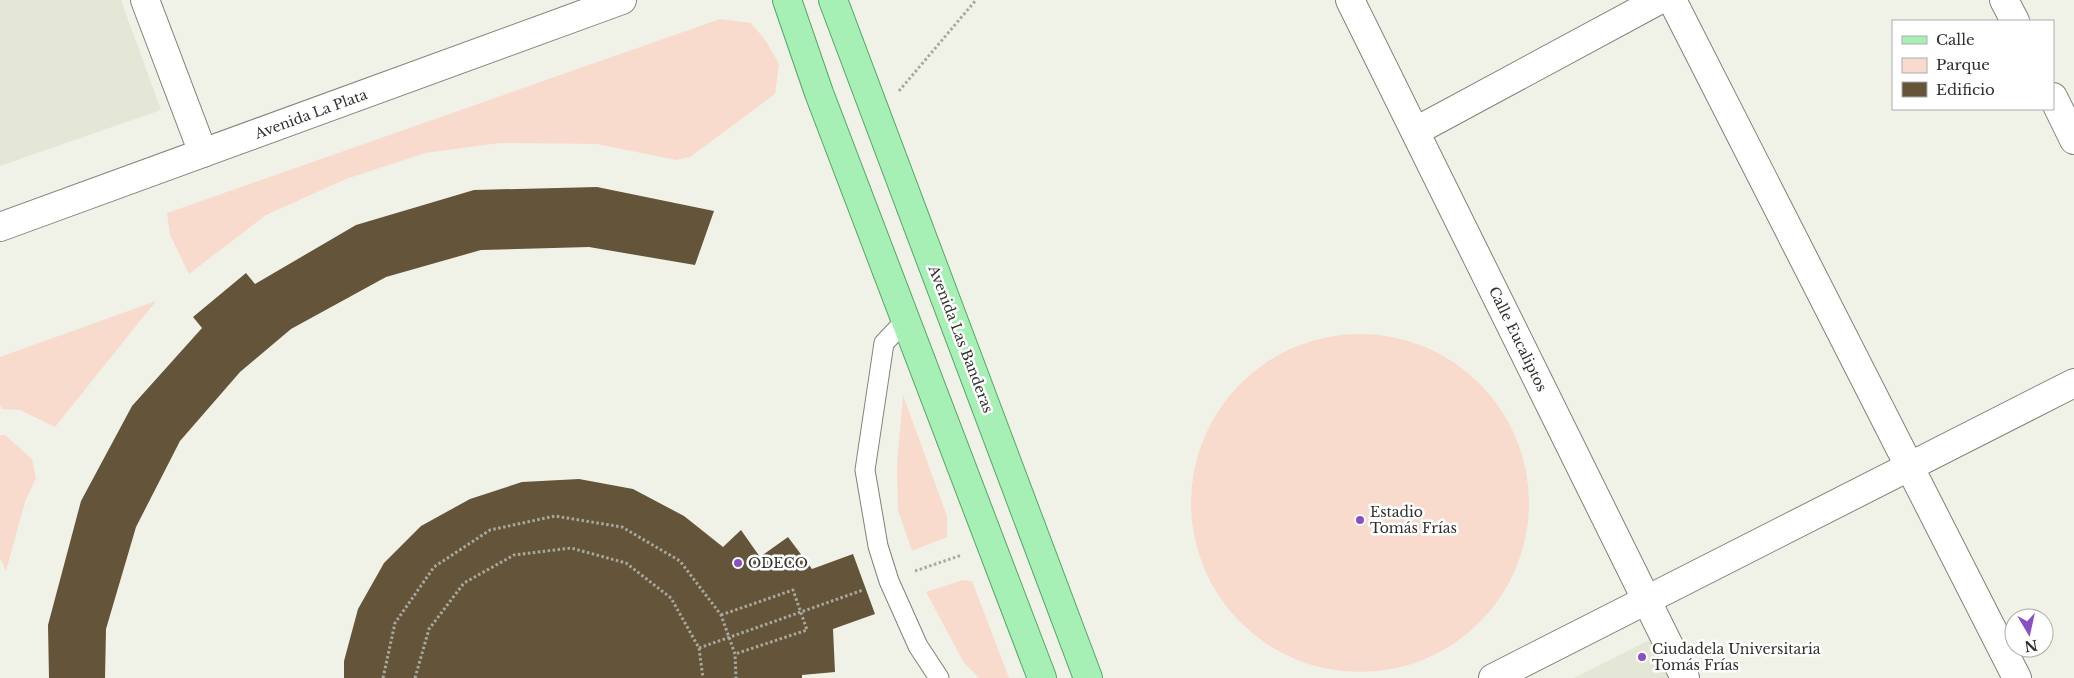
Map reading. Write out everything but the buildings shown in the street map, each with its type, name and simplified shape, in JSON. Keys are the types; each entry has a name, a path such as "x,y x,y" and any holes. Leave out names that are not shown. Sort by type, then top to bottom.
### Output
{"main road":[{"path":"787,0 819,93 1042,678"},
{"name":"Avenida Las Banderas","path":"833,0 1088,678"}],"street":[{"path":"145,0 203,153"},
{"name":"Avenida La Plata","path":"0,227 622,0"},
{"name":"Calle Eucaliptos","path":"1350,0 1685,678"},
{"path":"1416,131 1659,0"},
{"path":"1672,0 2017,678"},
{"path":"2004,0 2014,20"},
{"path":"2054,99 2074,140"},
{"path":"1493,678 2074,383"}],"lane":[{"path":"906,320 884,343 865,470 878,546 889,581 918,646 939,678"}],"path":[{"path":"878,116 976,0"},
{"path":"383,678 395,623 434,567 490,530 556,516 622,526 680,561 721,614 735,654 736,678"},
{"path":"415,678 429,629 464,583 514,555 571,548 626,563 671,598 699,648 703,678"},
{"path":"915,571 967,553"},
{"path":"699,648 869,588"},
{"path":"721,614 793,590 801,612 807,630 735,654"}],"shaded area":[{"path":"0,0 121,0 161,110 0,166"},
{"name":"Ciudadela Universitaria Tomás Frías","path":"1657,636 1678,678 1574,678"}],"green space":[{"path":"720,19 751,23 766,41 779,64 775,94 690,157 676,160 597,144 500,143 425,153 346,179 266,215 189,274 170,235 167,213"},
{"path":"156,301 55,427 20,410 2,409 0,405 0,357"},
{"name":"Estadio Tomás Frías","path":"1360,334 1393,337 1425,347 1454,362 1480,383 1501,409 1516,438 1526,470 1529,503 1526,536 1516,568 1501,597 1480,623 1454,644 1425,659 1393,669 1360,672 1327,669 1295,659 1266,644 1240,623 1219,597 1204,568 1194,536 1191,503 1194,470 1204,438 1219,409 1240,383 1266,362 1295,347 1327,337"},
{"path":"903,395 947,516 947,537 912,551 898,510 897,465"},
{"path":"0,435 5,435 32,459 36,478 25,502 6,571 0,558"},
{"path":"963,580 972,581 1009,678 979,678 964,663 926,592"}],"place":[{"name":"Estadio Tomás Frías","path":"1360,520"},
{"name":"ODECO","path":"738,563"},
{"name":"Ciudadela Universitaria Tomás Frías","path":"1642,657"}]}
